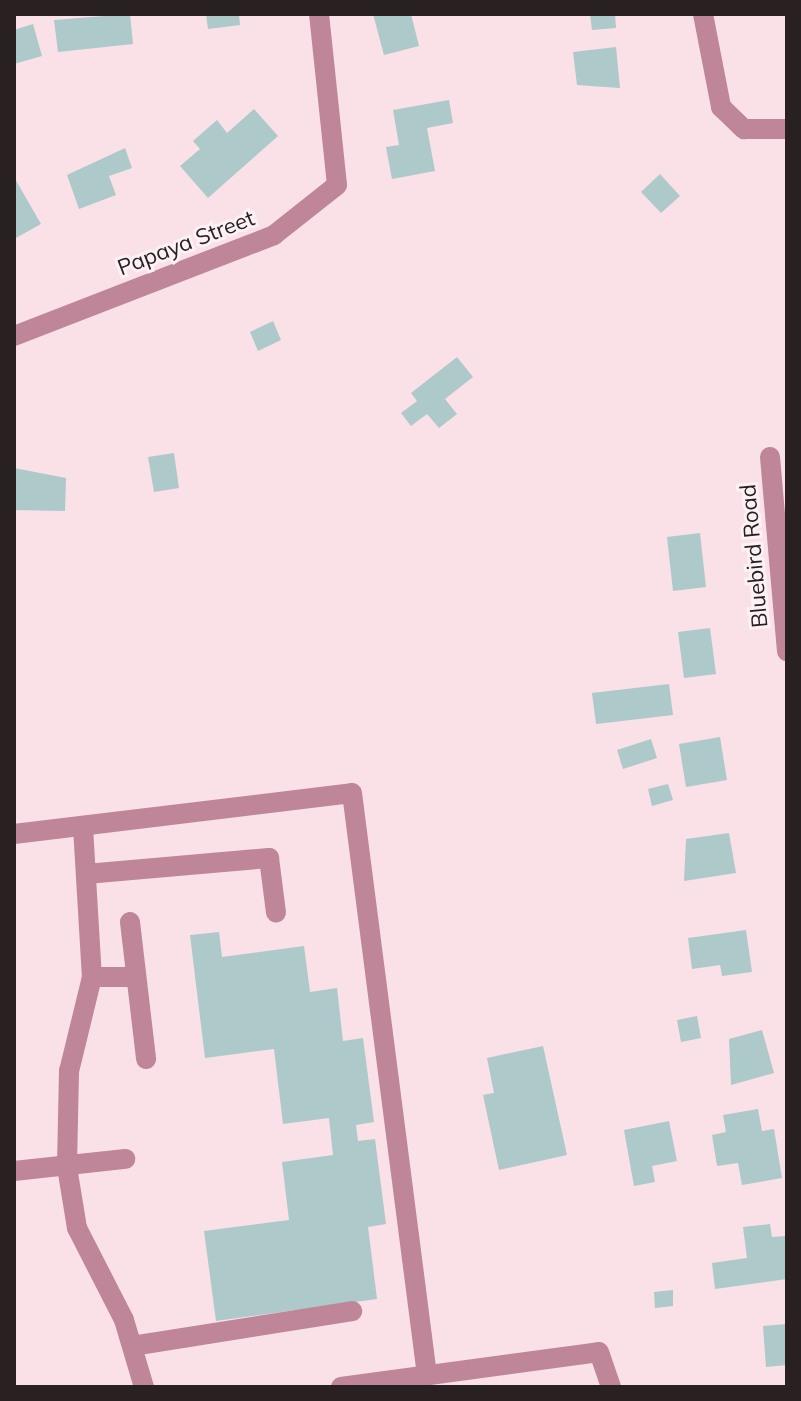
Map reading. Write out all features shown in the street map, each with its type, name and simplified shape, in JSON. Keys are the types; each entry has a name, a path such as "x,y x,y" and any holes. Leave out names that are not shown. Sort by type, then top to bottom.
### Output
{"street":[{"name":"Papaya Street","path":"14,336 274,235 337,185 319,14"},
{"path":"703,14 721,107 744,129 787,129"},
{"name":"Bluebird Road","path":"770,457 787,643"},
{"path":"14,834 352,793 427,1375"},
{"path":"83,827 92,977 69,1071 67,1167 77,1228 132,1346 144,1387"},
{"path":"86,874 269,858 276,913"},
{"path":"130,922 133,977 146,1059"},
{"path":"92,977 133,977"},
{"path":"14,1171 125,1159"},
{"path":"132,1346 352,1311"},
{"path":"341,1387 599,1352 611,1387"}],"building":[{"path":"130,14 133,44 58,52 54,20"},
{"path":"206,14 239,14 240,25 208,29"},
{"path":"373,14 411,14 419,46 384,55"},
{"path":"590,14 615,14 616,28 592,30"},
{"path":"33,24 42,56 14,64 14,30"},
{"path":"616,47 620,88 577,85 573,52"},
{"path":"449,100 453,123 427,128 435,171 392,179 386,147 399,145 393,110"},
{"path":"254,109 278,136 208,198 180,166 200,149 193,141 217,120 227,133"},
{"path":"125,148 132,168 109,176 116,195 79,209 67,175"},
{"path":"660,174 680,196 661,213 641,192"},
{"path":"14,177 41,224 14,239"},
{"path":"273,321 281,340 258,351 250,332"},
{"path":"457,357 473,377 445,399 457,414 439,428 427,414 411,426 401,413 417,401 411,393"},
{"path":"174,453 179,488 154,492 148,457"},
{"path":"14,468 66,478 65,511 14,510"},
{"path":"700,533 706,587 673,591 667,537"},
{"path":"710,628 716,674 684,678 678,632"},
{"path":"669,684 673,715 596,724 592,693"},
{"path":"720,737 727,780 686,787 679,744"},
{"path":"651,739 657,758 623,769 617,750"},
{"path":"668,784 673,800 652,806 648,789"},
{"path":"729,833 736,873 684,881 686,839"},
{"path":"746,930 752,972 722,976 720,965 692,969 688,938"},
{"path":"219,932 222,957 304,946 310,992 337,988 343,1041 363,1038 374,1122 356,1125 358,1141 375,1139 386,1224 368,1227 377,1299 216,1321 204,1231 289,1220 282,1162 333,1155 329,1118 283,1124 274,1049 205,1058 190,935"},
{"path":"697,1016 701,1038 681,1042 677,1020"},
{"path":"762,1030 774,1073 731,1085 729,1039"},
{"path":"543,1046 567,1155 499,1170 483,1095 494,1093 487,1058"},
{"path":"758,1109 762,1131 774,1129 782,1178 742,1185 738,1163 717,1166 712,1135 726,1132 723,1115"},
{"path":"669,1121 677,1161 652,1166 655,1182 634,1186 624,1130"},
{"path":"770,1224 772,1237 785,1236 787,1279 715,1289 712,1263 747,1258 743,1227"},
{"path":"673,1290 673,1306 655,1308 654,1292"},
{"path":"787,1324 787,1365 766,1367 763,1326"}]}
